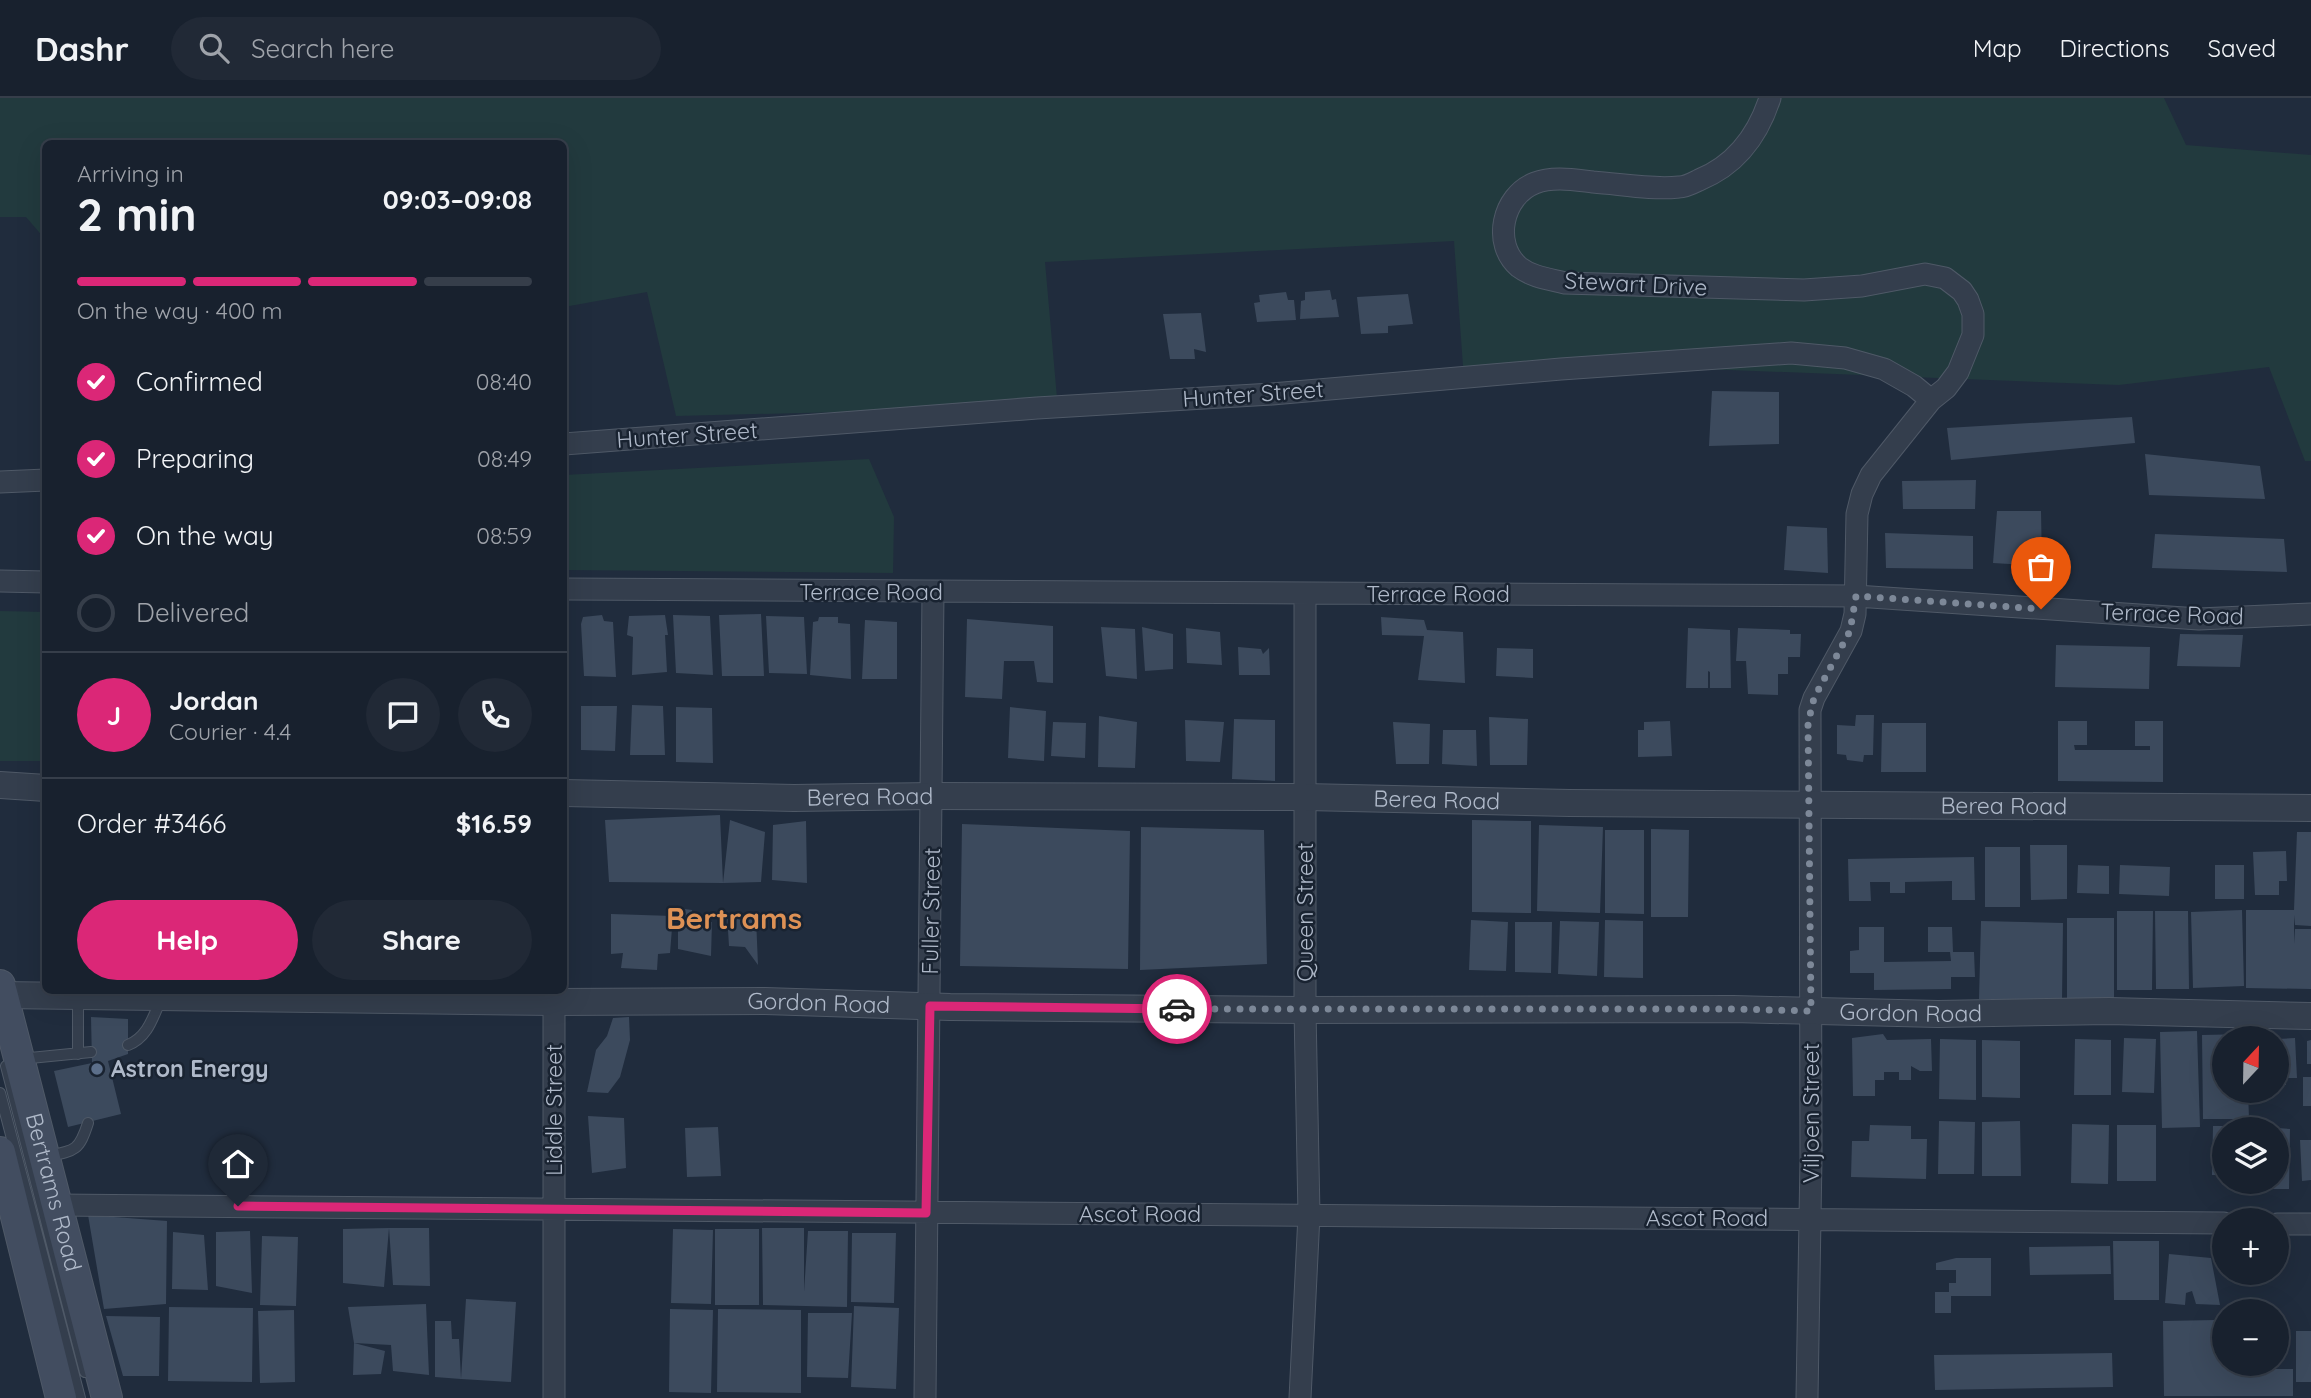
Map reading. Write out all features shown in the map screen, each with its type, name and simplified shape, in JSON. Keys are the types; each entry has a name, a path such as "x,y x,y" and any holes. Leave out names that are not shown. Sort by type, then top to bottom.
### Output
{"main road":[{"name":"Bertrams Road","path":"1,992 11,1058 44,1156 107,1398"},
{"name":"Bertrams Road","path":"0,1152 61,1398"},
{"path":"40,1398 49,1344"}],"street":[{"name":"Stewart Drive","path":"1770,98 1762,122 1746,146 1730,163 1682,188 1558,179 1535,183 1518,194 1506,210 1503,230 1506,251 1520,268 1539,278 1564,282 1804,290 1862,286 1925,274 1945,278 1962,291 1968,300 1973,314 1973,335 1958,372 1946,388 1931,400"},
{"name":"Hunter Street","path":"567,444 1037,408 1272,394 1574,368 1791,353 1845,358 1884,369 1914,386 1931,400"},
{"name":"Viljoen Street","path":"1807,1398 1811,1011 1810,710 1850,631 1856,596 1857,514 1862,494 1871,475 1931,400"},
{"path":"0,482 42,480"},
{"path":"0,581 42,582"},
{"name":"Terrace Road","path":"567,589 1856,596 2199,619 2311,614"},
{"name":"Fuller Street","path":"925,1398 933,592"},
{"name":"Queen Street","path":"1300,1398 1309,1215 1305,1010 1305,593"},
{"path":"0,785 42,788"},
{"name":"Berea Road","path":"567,793 794,798 1306,797 1570,803 2311,808"},
{"name":"Gordon Road","path":"1,992 42,994"},
{"name":"Gordon Road","path":"52,994 554,996 930,1006 1305,1010 1381,1008 1938,1014 2109,1012 2311,1016"},
{"name":"Liddle Street","path":"554,996 554,1398"},
{"name":"Ascot Road","path":"56,1205 2212,1223"},
{"path":"2289,1224 2311,1224"}],"lane":[{"path":"78,995 78,1054"},
{"path":"128,1045 138,1042 146,1033 162,996"},
{"path":"91,1052 11,1058 92,1398"},
{"path":"0,1093 80,1398"},
{"path":"44,1156 73,1151 80,1144 88,1123"}],"green space":[{"path":"0,98 2164,98 2186,145 2311,155 2311,461 2305,461 2269,367 2119,385 1576,364 1464,380 1454,241 1045,262 1057,398 922,410 676,416 647,292 567,306 567,140 42,140 42,236 26,217 0,217"},
{"path":"869,459 894,517 893,573 567,570 567,475"},
{"path":"0,611 42,612 42,761 0,761"}],"building":[{"path":"1330,290 1332,300 1336,299 1339,317 1300,319 1301,301 1305,300 1305,292"},
{"path":"1286,292 1288,300 1294,300 1296,320 1257,322 1254,303 1260,302 1259,295"},
{"path":"1408,294 1413,324 1388,326 1388,333 1361,334 1357,297"},
{"path":"1201,313 1206,352 1194,349 1195,359 1170,359 1163,314"},
{"path":"1712,391 1779,392 1779,444 1709,446"},
{"path":"2132,417 2135,443 1951,460 1947,428"},
{"path":"2145,454 2260,466 2265,499 2149,495"},
{"path":"1976,480 1975,509 1903,509 1902,481"},
{"path":"1997,511 2041,511 2042,566 1993,563"},
{"path":"1787,526 1827,528 1828,573 1784,570"},
{"path":"1885,533 1973,536 1973,569 1886,568"},
{"path":"2155,534 2284,539 2287,572 2152,568"},
{"path":"761,614 764,676 722,676 719,615"},
{"path":"602,615 604,621 613,622 616,677 584,676 581,624 583,617"},
{"path":"665,615 668,635 665,635 667,672 632,675 633,637 627,635 629,616"},
{"path":"673,615 710,616 713,675 676,673"},
{"path":"766,616 804,617 807,674 769,673"},
{"path":"819,617 838,617 838,623 850,624 851,679 810,675 813,622 818,621"},
{"path":"1381,617 1424,620 1427,630 1463,632 1465,683 1418,680 1424,636 1382,635"},
{"path":"967,619 1053,626 1053,683 1037,682 1034,661 1004,661 1002,699 965,697"},
{"path":"865,620 897,622 897,679 862,679"},
{"path":"1101,627 1135,629 1137,679 1106,676"},
{"path":"1142,627 1173,634 1173,669 1145,671"},
{"path":"1186,628 1220,632 1222,665 1187,663"},
{"path":"1688,628 1730,630 1731,688 1710,688 1708,671 1708,688 1686,688"},
{"path":"1738,628 1790,630 1790,634 1801,634 1800,657 1788,657 1788,674 1778,674 1778,695 1748,694 1746,661 1736,661"},
{"path":"2180,634 2243,635 2240,667 2177,666"},
{"path":"2056,645 2150,647 2149,689 2055,687"},
{"path":"1238,647 1261,649 1263,654 1269,648 1270,675 1239,675"},
{"path":"1497,648 1533,649 1533,678 1496,676"},
{"path":"632,705 663,706 665,755 630,755"},
{"path":"581,706 617,706 615,751 581,750"},
{"path":"676,707 712,708 713,763 676,762"},
{"path":"1010,707 1046,711 1044,761 1008,758"},
{"path":"1856,715 1874,715 1873,755 1864,755 1863,762 1847,760 1846,755 1837,754 1837,725 1855,726"},
{"path":"1099,716 1137,722 1135,768 1098,767"},
{"path":"1489,717 1528,719 1527,765 1490,765"},
{"path":"1234,719 1275,720 1275,781 1232,779"},
{"path":"1185,720 1224,722 1220,762 1186,761"},
{"path":"1670,721 1672,756 1638,757 1638,730 1644,730 1644,722"},
{"path":"2058,721 2087,721 2087,745 2074,745 2075,750 2150,750 2150,746 2135,746 2135,721 2163,721 2163,782 2058,781"},
{"path":"1053,722 1086,723 1085,758 1051,756"},
{"path":"1393,722 1430,724 1429,764 1396,764"},
{"path":"1882,723 1926,723 1926,772 1881,772"},
{"path":"1443,730 1476,730 1477,766 1442,764"},
{"path":"720,815 723,883 609,882 605,820"},
{"path":"730,820 765,832 761,882 723,883"},
{"path":"1472,820 1531,821 1531,913 1472,912"},
{"path":"806,821 807,883 772,880 773,825"},
{"path":"962,824 1130,831 1128,969 960,966"},
{"path":"1539,825 1603,827 1600,913 1537,911"},
{"path":"1141,827 1264,830 1267,964 1140,970"},
{"path":"1651,829 1689,830 1688,917 1651,917"},
{"path":"1605,830 1644,830 1644,914 1605,913"},
{"path":"2297,832 2311,832 2311,926 2295,925 2294,915 2294,944 2295,929 2311,929 2311,989 2246,988 2246,910 2294,910"},
{"path":"2030,845 2067,845 2067,899 2031,900"},
{"path":"1985,847 2020,847 2020,907 1985,907"},
{"path":"2286,851 2287,881 2279,881 2279,895 2255,895 2253,852"},
{"path":"1974,857 1975,900 1952,900 1952,881 1905,882 1905,893 1890,893 1890,882 1870,882 1871,901 1849,901 1848,859"},
{"path":"2078,865 2109,866 2109,894 2077,893"},
{"path":"2120,865 2170,867 2169,896 2119,894"},
{"path":"2215,865 2244,865 2244,899 2215,899"},
{"path":"678,908 692,910 693,919 712,922 711,956 678,949"},
{"path":"2242,910 2244,986 2193,988 2191,912"},
{"path":"2117,911 2153,911 2152,990 2117,990"},
{"path":"2155,911 2188,911 2189,989 2156,989"},
{"path":"611,914 673,916 670,953 658,954 657,970 621,968 623,953 611,954"},
{"path":"727,914 734,919 756,918 758,965 745,947 729,946"},
{"path":"2067,918 2114,918 2114,1001 2067,1001"},
{"path":"1471,920 1508,922 1506,971 1469,970"},
{"path":"1605,920 1643,921 1643,978 1604,977"},
{"path":"1560,921 1599,922 1597,976 1558,974"},
{"path":"1981,921 2063,923 2062,1001 1979,999"},
{"path":"1515,922 1552,922 1551,973 1515,972"},
{"path":"1859,927 1884,927 1884,962 1951,961 1950,952 1928,952 1928,927 1952,927 1953,952 1974,952 1975,977 1951,977 1951,989 1874,990 1874,973 1850,973 1850,951 1859,950"},
{"path":"91,1017 128,1019 128,1054 108,1061 121,1114 68,1127 54,1071 92,1063"},
{"path":"629,1017 630,1040 620,1077 608,1093 587,1092 596,1050 607,1036 613,1018"},
{"path":"2197,1031 2200,1127 2162,1128 2160,1032"},
{"path":"1883,1034 1887,1040 1931,1039 1932,1071 1920,1071 1911,1066 1911,1080 1899,1080 1899,1072 1884,1072 1884,1080 1875,1080 1875,1096 1853,1096 1852,1038"},
{"path":"2202,1035 2212,1035 2212,1103 2248,1103 2249,1117 2203,1119"},
{"path":"2124,1038 2156,1039 2154,1093 2122,1092"},
{"path":"2289,1038 2295,1038 2297,1078 2289,1078"},
{"path":"1940,1039 1976,1040 1976,1100 1939,1099"},
{"path":"2075,1039 2111,1040 2111,1095 2074,1095"},
{"path":"1982,1040 2020,1041 2020,1098 1982,1097"},
{"path":"2311,1040 2311,1064 2307,1064 2307,1041"},
{"path":"2303,1077 2311,1077 2311,1106 2303,1106"},
{"path":"588,1116 624,1118 626,1168 592,1173"},
{"path":"1939,1121 1975,1122 1974,1174 1938,1174"},
{"path":"2020,1121 2021,1176 1982,1176 1982,1122"},
{"path":"2072,1124 2109,1125 2108,1184 2071,1183"},
{"path":"1870,1125 1911,1126 1911,1139 1927,1139 1926,1179 1851,1177 1852,1141 1869,1141"},
{"path":"2117,1125 2156,1125 2156,1181 2117,1181"},
{"path":"718,1127 721,1176 687,1177 685,1128"},
{"path":"2300,1140 2311,1140 2311,1180 2302,1181"},
{"path":"88,1215 167,1221 166,1304 104,1309"},
{"path":"389,1228 429,1228 430,1286 393,1285"},
{"path":"389,1228 384,1287 343,1283 343,1229"},
{"path":"762,1228 804,1228 804,1292 808,1231 848,1231 847,1307 763,1305"},
{"path":"673,1229 713,1230 711,1304 671,1303"},
{"path":"715,1229 759,1229 759,1305 715,1305"},
{"path":"250,1231 252,1293 216,1286 216,1232"},
{"path":"173,1232 204,1235 208,1290 172,1289"},
{"path":"852,1233 896,1233 894,1303 851,1302"},
{"path":"262,1236 298,1237 296,1306 260,1305"},
{"path":"2113,1241 2159,1241 2159,1300 2114,1300"},
{"path":"2110,1246 2111,1274 2030,1275 2029,1247"},
{"path":"2169,1254 2211,1258 2212,1285 2216,1285 2219,1299 2212,1299 2212,1305 2196,1304 2192,1291 2186,1293 2185,1305 2165,1303"},
{"path":"1956,1258 1991,1258 1991,1296 1951,1296 1951,1313 1935,1313 1935,1292 1949,1292 1949,1283 1956,1283 1956,1270 1936,1270 1936,1263"},
{"path":"466,1299 516,1302 511,1382 461,1379"},
{"path":"426,1304 429,1375 393,1371 391,1345 354,1343 348,1307"},
{"path":"854,1306 899,1308 896,1389 851,1387"},
{"path":"169,1307 253,1308 252,1382 168,1381"},
{"path":"670,1309 713,1310 711,1393 669,1392"},
{"path":"718,1309 801,1310 801,1393 717,1392"},
{"path":"294,1310 295,1382 260,1383 258,1311"},
{"path":"808,1313 852,1313 848,1378 807,1377"},
{"path":"106,1316 160,1317 159,1376 123,1376"},
{"path":"2212,1320 2212,1376 2289,1376 2289,1369 2293,1369 2293,1396 2164,1396 2163,1321"},
{"path":"435,1321 451,1321 452,1339 459,1339 461,1379 435,1377"},
{"path":"2296,1331 2311,1331 2311,1382 2296,1382"},
{"path":"354,1343 385,1351 381,1374 353,1375"},
{"path":"2112,1353 2113,1387 1935,1390 1934,1355"}],"way so far":[{"path":"1177,1009 1811,1011 1808,723 1814,698 1850,631 1856,596 2041,609"}],"place":[{"name":"Astron Energy","path":"97,1069"}],"district":[{"name":"Bertrams","path":"734,919"}],"route":[{"path":"238,1206 926,1213 930,1006 1177,1009"}]}
